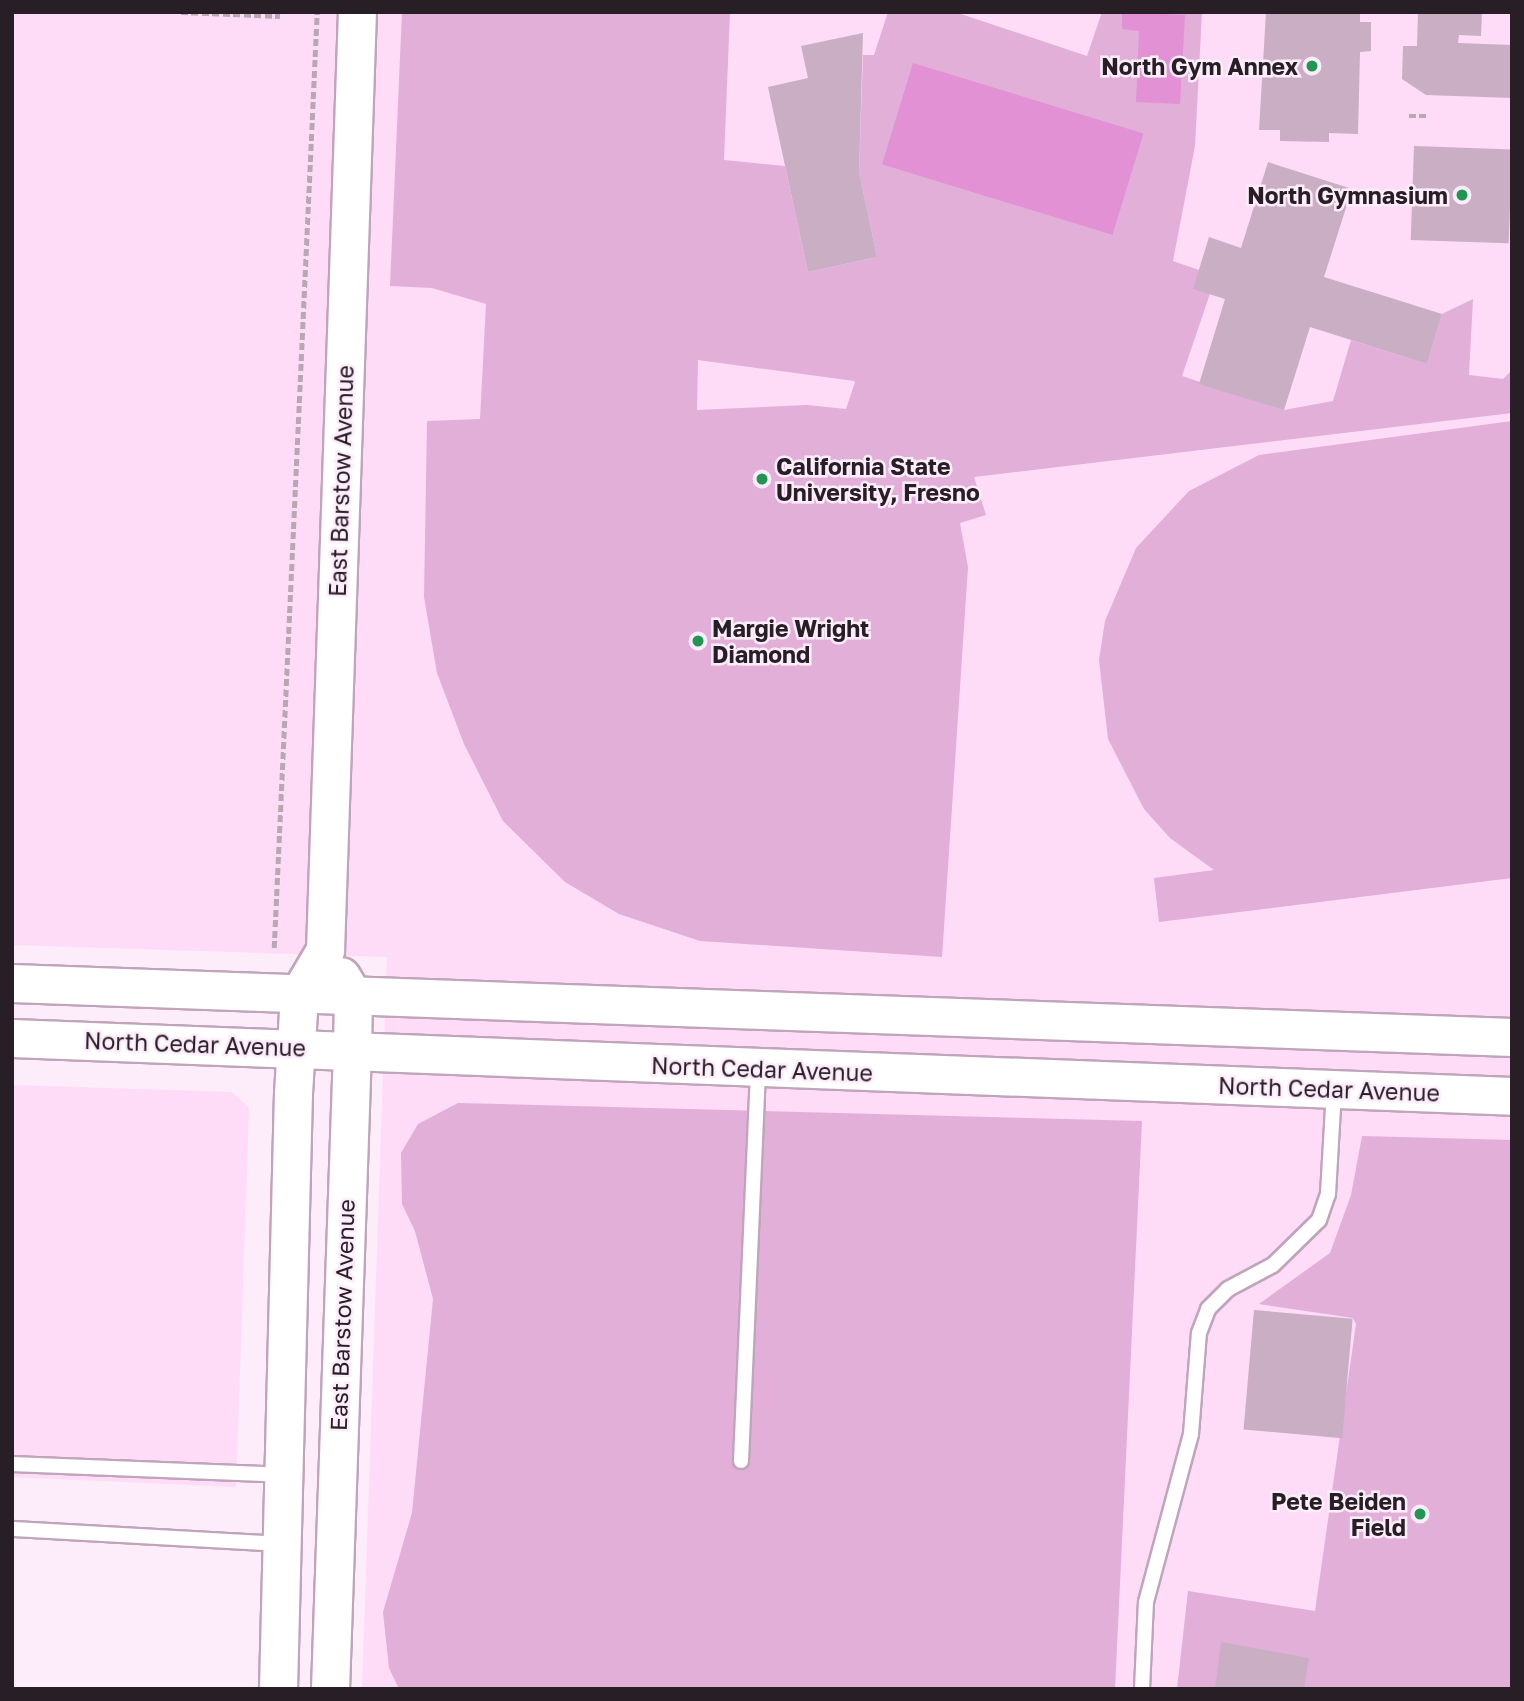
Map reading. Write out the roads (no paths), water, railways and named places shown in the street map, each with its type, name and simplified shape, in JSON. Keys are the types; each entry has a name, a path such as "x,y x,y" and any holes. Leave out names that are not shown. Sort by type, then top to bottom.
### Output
{"main road":[{"name":"East Barstow Avenue","path":"278,1689 296,1047 299,994 325,950 357,12"},
{"path":"325,950 353,996"},
{"path":"12,983 1512,1037"},
{"name":"East Barstow Avenue","path":"330,1689 353,996"},
{"name":"North Cedar Avenue","path":"12,1038 296,1047 758,1070 1512,1096"}],"lane":[{"path":"741,1461 758,1070"},
{"path":"1142,1689 1146,1602 1191,1434 1199,1333 1208,1309 1228,1289 1273,1265 1319,1220 1332,1167 1334,1089"},
{"path":"12,1464 283,1475"},
{"path":"12,1529 281,1544"}],"place":[{"name":"North Gym Annex","path":"1312,66"},
{"name":"North Gymnasium","path":"1462,195"},
{"name":"California State University, Fresno","path":"762,479"},
{"name":"Margie Wright Diamond","path":"698,641"},
{"name":"Pete Beiden Field","path":"1420,1514"}]}
